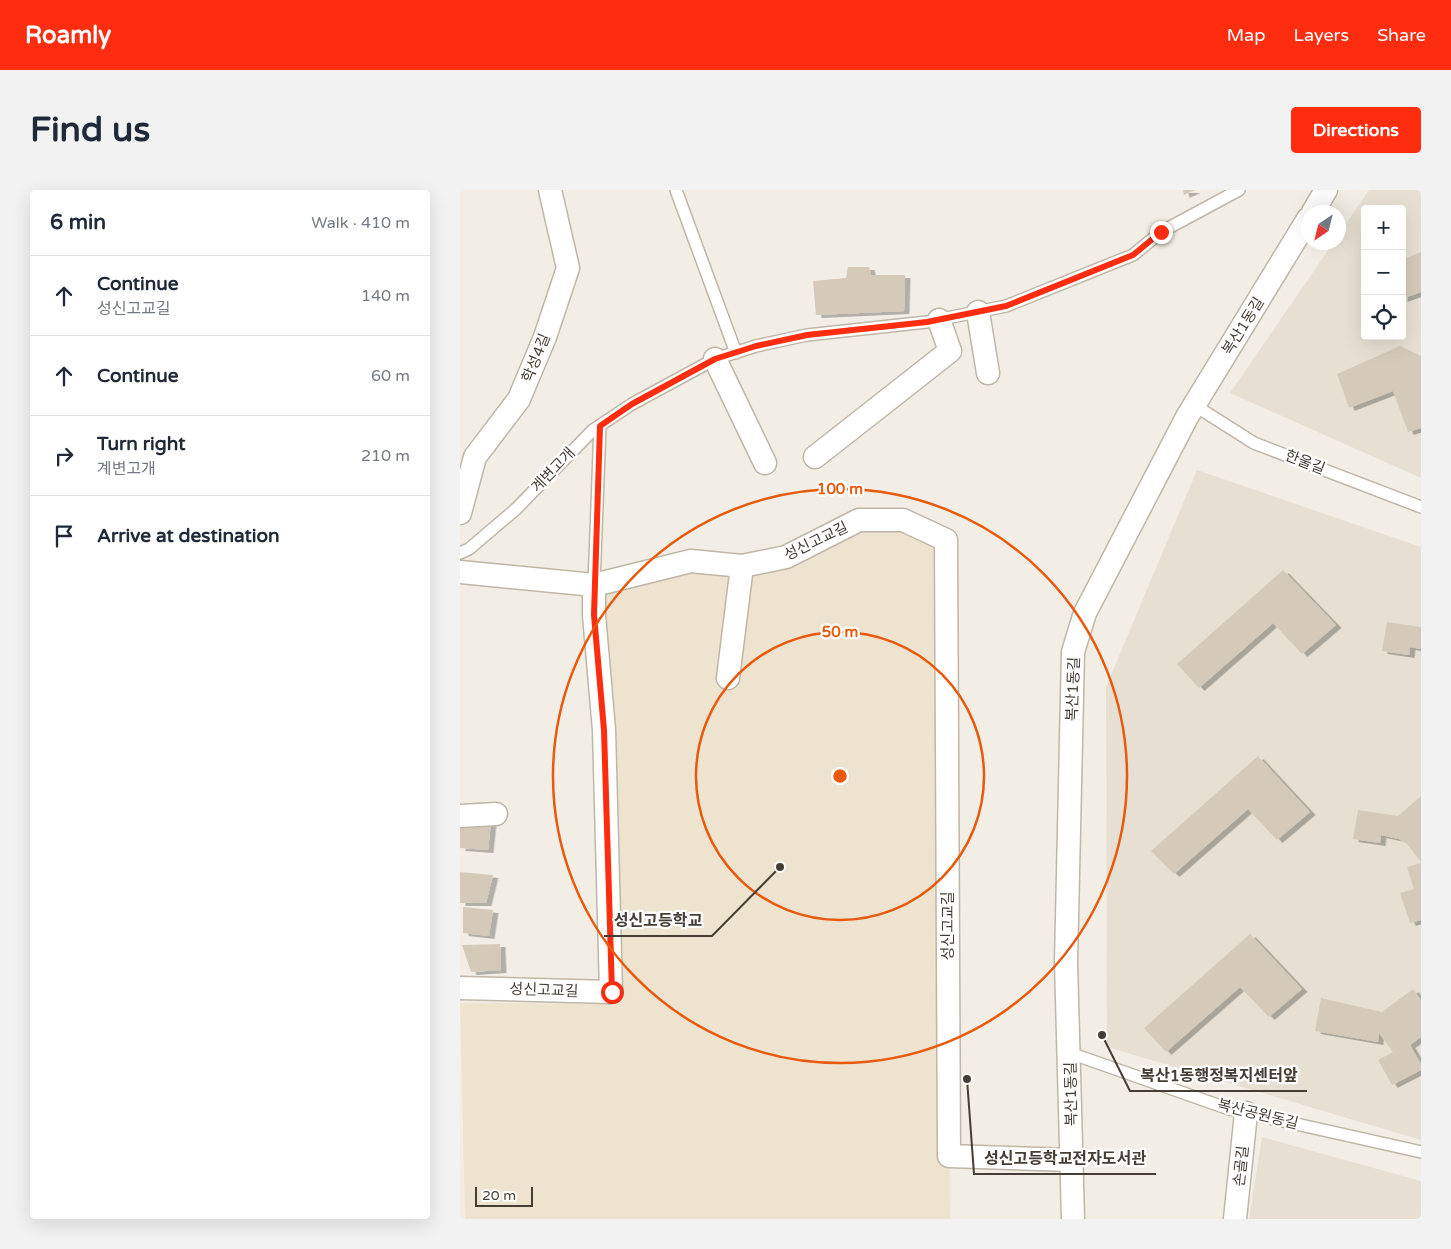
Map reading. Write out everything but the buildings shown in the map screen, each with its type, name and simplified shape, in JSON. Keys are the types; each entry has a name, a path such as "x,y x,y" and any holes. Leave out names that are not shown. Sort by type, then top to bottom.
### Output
{"street":[{"name":"학성4길","path":"460,513 475,457 519,399 545,337 568,268 550,190"},
{"path":"1317,205 1326,190"},
{"name":"복산1동길","path":"1073,1219 1070,1053 1066,962 1073,652 1085,613 1194,406 1301,230"},
{"path":"978,312 988,373"},
{"path":"815,457 950,351 939,320"},
{"path":"715,359 765,463"},
{"name":"성신고교길","path":"460,988 612,992 604,730 594,615 594,585 692,561 742,566 786,557 858,520 903,520 946,540 949,1156 1072,1160"},
{"path":"728,678 742,566"},
{"path":"460,572 594,585"},
{"path":"460,816 496,814"},
{"name":"손골길","path":"1235,1219 1246,1112"}],"lane":[{"path":"676,190 736,353"},
{"name":"계변고개","path":"460,553 469,549 516,509 556,467 600,426 632,404 715,359 807,335 939,320 1006,306 1133,255 1161,232 1239,190"},
{"name":"한울길","path":"1194,406 1254,443 1421,507"},
{"path":"594,585 600,426"},
{"name":"복산공원동길","path":"1070,1053 1246,1112 1421,1152"}],"shaded area":[{"path":"1369,190 1421,190 1421,478 1230,393 1328,250 1346,250 1346,224"},
{"path":"1197,470 1421,547 1421,1140 1107,1047 1106,687"},
{"path":"859,520 946,540 950,1219 465,1219 460,1003 620,1004 597,589 691,561 742,566"},
{"path":"1262,1137 1421,1181 1421,1219 1249,1219"}],"place":[{"name":"성신고등학교","path":"780,867"},
{"name":"복산1동행정복지센터앞","path":"1102,1035"},
{"name":"성신고등학교전자도서관","path":"967,1079"}],"route":[{"path":"612,992 604,730 594,615 600,426 632,404 715,359 756,346 807,335 927,322 1006,306 1133,255 1161,232"}]}
